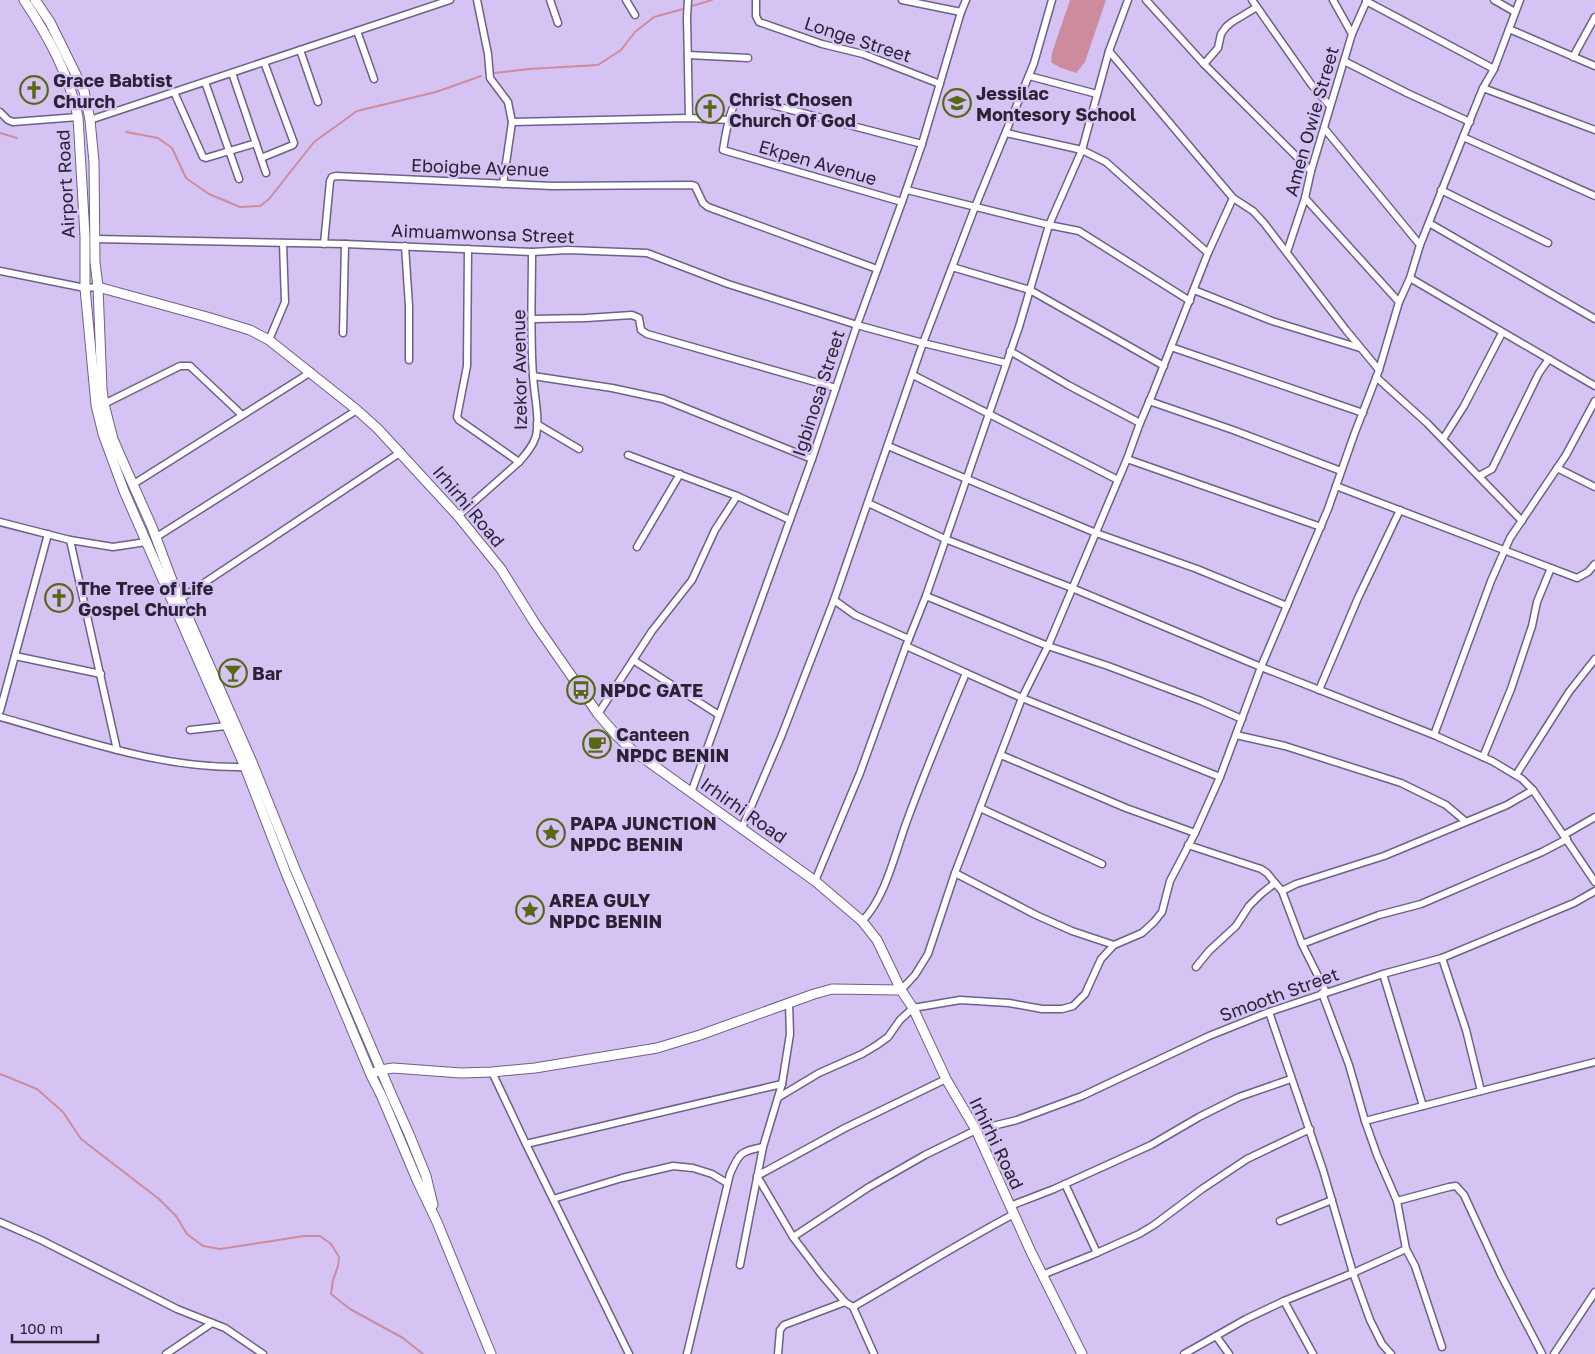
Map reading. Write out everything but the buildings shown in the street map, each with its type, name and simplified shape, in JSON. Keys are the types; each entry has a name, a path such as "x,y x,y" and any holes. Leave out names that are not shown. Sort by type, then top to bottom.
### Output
{"main road":[{"name":"Airport Road","path":"24,0 42,28 59,61 74,98 78,117 85,236 85,288 96,405 103,434 124,491 146,542 177,601"},
{"name":"Airport Road","path":"35,0 50,22 84,91 90,120 94,162 95,262 104,404 113,439 152,527 173,583 177,601"},
{"name":"Irhirhi Road","path":"98,287 250,330 269,340 357,410 401,452 458,516 501,569 536,625 598,714 617,736 632,750 691,793 816,881 862,921 877,940 901,990 913,1008 946,1079 976,1130 1042,1275 1082,1354"},
{"path":"177,601 226,726 370,1075 382,1097 437,1222 491,1354"},
{"path":"177,601 252,762 426,1176 437,1222"},
{"path":"370,1075 381,1070 393,1068 461,1073 535,1068 657,1048 832,989 901,990"}],"street":[{"path":"90,120 450,0"},
{"path":"477,0 488,54 490,78 508,102 512,122 504,184"},
{"path":"550,0 558,23"},
{"path":"626,0 635,16"},
{"path":"688,0 689,118"},
{"name":"Longe Street","path":"756,0 756,16 759,22 822,44 862,54 940,84"},
{"path":"902,0 961,12"},
{"name":"Igbinosa Street","path":"691,793 812,460 857,325 907,190 966,0"},
{"path":"742,828 781,737 834,600 923,343 1028,76 1052,0"},
{"path":"816,881 860,772 907,642 926,596 1019,327 1049,226 1082,150 1109,51 1128,0"},
{"path":"1146,0 1204,64 1311,171"},
{"path":"1252,0 1311,84 1330,106"},
{"path":"1333,0 1352,34"},
{"path":"1366,0 1494,69"},
{"name":"Amen Owie Street","path":"1287,252 1305,198 1311,171 1352,34 1366,0"},
{"path":"1494,0 1516,12"},
{"path":"779,1097 819,1073 862,1054 877,1045 888,1037 900,1020 913,1008 960,1000 1009,1003 1042,1009 1062,1009 1073,1006 1085,994 1101,959 1114,945 1142,933 1158,917 1165,905 1170,881 1195,833 1220,777 1261,667 1321,527 1379,370 1420,245 1483,88 1494,69 1520,0"},
{"path":"1204,64 1218,48 1226,27 1257,7"},
{"path":"1573,57 1595,17"},
{"path":"1509,29 1595,66"},
{"path":"357,31 374,79"},
{"path":"300,50 318,102"},
{"path":"1109,51 1233,198 1253,211 1379,370"},
{"path":"688,55 748,58"},
{"path":"1344,61 1470,122"},
{"path":"261,158 294,143 264,62"},
{"path":"232,73 266,172"},
{"path":"1028,76 1097,94"},
{"path":"206,82 239,179"},
{"path":"1483,88 1595,130"},
{"path":"174,92 203,157 206,158 256,143"},
{"name":"Ekpen Avenue","path":"902,202 723,150 729,120 736,102 741,97 922,144"},
{"path":"0,112 13,122 78,117"},
{"path":"512,122 689,118 729,120"},
{"path":"1324,128 1420,245"},
{"path":"1006,133 1082,150 1106,162 1208,253"},
{"path":"1463,137 1595,196"},
{"name":"Eboigbe Avenue","path":"324,244 330,180 332,177 552,186 675,184 695,186 702,203 708,207 877,269"},
{"path":"907,190 1049,226 1079,231 1190,301"},
{"path":"1441,190 1548,243"},
{"path":"901,990 915,975 928,954 955,873 1022,698 1048,646 1096,533 1208,253 1233,198"},
{"path":"1305,198 1400,302"},
{"path":"1429,223 1595,319"},
{"name":"Aimuamwonsa Street","path":"96,239 345,244 532,252 568,250 647,253 728,284 857,325 1006,363"},
{"path":"269,340 285,302 283,243"},
{"path":"343,332 345,244"},
{"path":"405,246 409,306 409,360"},
{"path":"468,248 467,366 457,417 519,462"},
{"name":"Izekor Avenue","path":"458,516 519,462 528,452 535,439 537,424 533,376 532,252"},
{"path":"952,267 1030,290 1164,366"},
{"path":"0,271 85,288 98,287"},
{"path":"1410,278 1595,386"},
{"path":"1194,290 1272,321 1362,349"},
{"path":"532,319 632,315 639,318 642,330 647,334 836,388"},
{"path":"1443,439 1464,406 1502,333"},
{"path":"1171,347 1363,413"},
{"path":"1010,351 1068,385 1140,422"},
{"path":"1478,476 1492,469 1540,373 1549,360"},
{"path":"104,404 180,366 190,366 242,415"},
{"path":"132,485 311,372"},
{"path":"912,375 1118,480"},
{"path":"533,376 612,388 663,399 812,460"},
{"path":"1376,377 1428,423 1522,521"},
{"path":"1149,401 1233,430 1341,471"},
{"path":"1434,735 1491,581 1510,538 1557,468 1595,401"},
{"path":"155,538 357,410"},
{"path":"537,424 579,449"},
{"path":"888,446 1096,533 1197,569 1287,606"},
{"path":"177,601 401,452"},
{"path":"628,455 736,496 790,520"},
{"path":"1127,459 1321,527"},
{"path":"1557,468 1595,487"},
{"path":"637,547 680,474"},
{"path":"1336,486 1577,578 1588,572 1595,564"},
{"path":"598,714 652,631 692,580 715,530 736,496"},
{"path":"868,503 945,539 1072,588 1261,667 1434,735 1483,757 1516,775 1533,790 1595,882"},
{"path":"1318,690 1358,598 1400,510"},
{"path":"0,522 70,540 113,547 146,542"},
{"path":"0,711 48,534"},
{"path":"70,540 117,750"},
{"path":"1483,757 1511,689 1532,626 1537,602 1551,568"},
{"path":"926,596 1048,646 1108,666 1242,719"},
{"path":"834,600 855,615 966,673 1022,698 1220,777"},
{"path":"15,656 101,674"},
{"path":"1516,775 1569,692 1595,659"},
{"path":"633,660 719,715"},
{"path":"862,921 870,914 895,858 907,820 966,673"},
{"path":"0,717 150,759 216,768 244,767"},
{"path":"190,730 226,726"},
{"path":"1236,735 1285,746 1401,783 1446,805 1464,821"},
{"path":"1001,755 1126,808 1195,833"},
{"path":"1282,891 1296,884 1384,856 1464,821 1507,805 1533,790"},
{"path":"980,808 1102,864"},
{"path":"1302,944 1379,915 1421,904 1542,852 1595,817"},
{"path":"1188,845 1261,869 1267,873 1282,891 1302,944 1324,992 1365,1121 1397,1201 1406,1249 1415,1266 1442,1348"},
{"path":"955,873 1036,915 1072,931 1114,945"},
{"path":"1196,967 1236,926 1249,906 1275,882"},
{"name":"Smooth Street","path":"793,1237 869,1187 925,1155 976,1130 1016,1120 1082,1096 1209,1036 1269,1012 1324,992 1442,958 1594,894"},
{"path":"1442,958 1466,1030 1481,1091"},
{"path":"1383,974 1423,1106"},
{"path":"740,1265 763,1147 782,1084 790,1034 788,1004"},
{"path":"1269,1012 1310,1129 1353,1273 1370,1320 1382,1344 1391,1354"},
{"path":"1365,1121 1595,1062"},
{"path":"492,1072 629,1354"},
{"path":"853,1307 920,1269 1012,1210 1064,1184 1152,1145 1239,1097 1291,1078"},
{"path":"758,1176 845,1128 946,1079"},
{"path":"526,1144 782,1084"},
{"path":"1042,1275 1138,1234 1154,1225 1202,1189 1247,1159 1310,1129"},
{"path":"687,1354 732,1168 739,1156 747,1150 763,1147"},
{"path":"553,1199 622,1178 673,1166 693,1168 712,1174 727,1183"},
{"path":"758,1176 793,1237 821,1274 845,1302 853,1307 874,1354"},
{"path":"1064,1184 1097,1253"},
{"path":"1397,1201 1449,1187 1456,1186 1460,1190 1542,1354"},
{"path":"1280,1221 1332,1200"},
{"path":"0,1222 177,1309 224,1328 264,1354"},
{"path":"1184,1354 1284,1301 1406,1249"},
{"path":"1554,1354 1595,1292"},
{"path":"1284,1301 1313,1354"},
{"path":"778,1354 780,1330 784,1325 845,1302"},
{"path":"166,1354 212,1323"},
{"path":"1216,1336 1229,1354"}],"shaded area":[{"path":"1070,0 1106,0 1085,62 1076,73 1051,62 1052,53"}],"waterway":[{"path":"692,6 712,0"},
{"path":"494,73 598,65 621,50 635,32 654,17 683,9"},
{"path":"126,132 158,138 172,148 186,178 209,194 240,207 260,206 269,199 314,142 357,111 436,92 481,76"},
{"path":"0,133 17,138"},
{"path":"0,1074 37,1089 63,1112 81,1139 159,1199 176,1216 187,1234 203,1246 220,1249 304,1236 320,1236 331,1244 339,1257 331,1294 350,1309 403,1338 423,1354"}],"place":[{"name":"Grace Babtist Church","path":"34,90"},
{"name":"Jessilac Montesory School","path":"957,103"},
{"name":"Christ Chosen Church Of God","path":"710,109"},
{"name":"The Tree of Life Gospel Church","path":"59,598"},
{"name":"Bar","path":"233,673"},
{"name":"NPDC GATE","path":"581,690"},
{"name":"Canteen NPDC BENIN","path":"597,744"},
{"name":"PAPA JUNCTION NPDC BENIN","path":"551,833"},
{"name":"AREA GULY NPDC BENIN","path":"530,910"}]}
